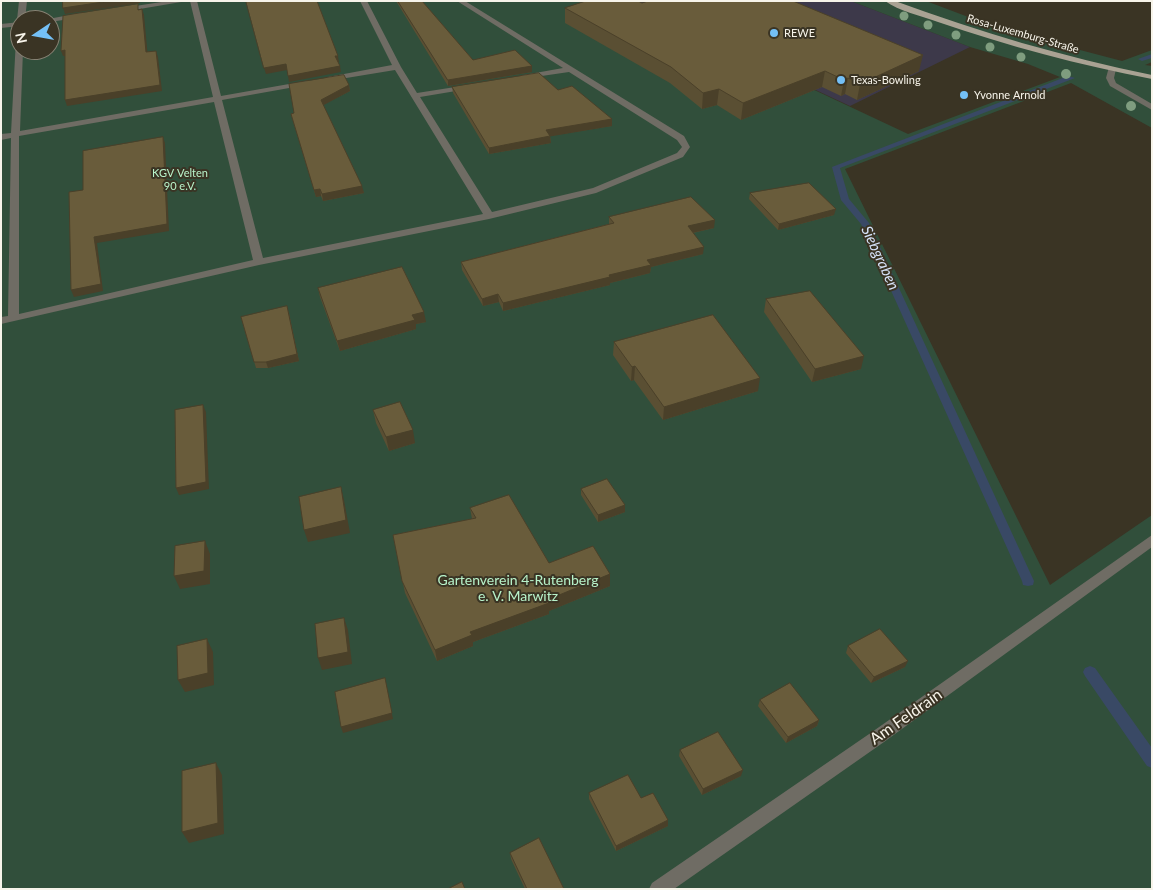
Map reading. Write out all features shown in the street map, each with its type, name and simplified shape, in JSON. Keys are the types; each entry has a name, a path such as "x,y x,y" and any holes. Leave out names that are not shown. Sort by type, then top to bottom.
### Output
{"main road":[{"name":"Rosa-Luxemburg-Straße","path":"888,1 965,29 1095,66 1152,77"}],"street":[{"path":"115,11 184,1"},
{"path":"193,1 216,99 259,262"},
{"path":"362,1 414,96 489,216"},
{"path":"1,321 259,262 489,216 596,190 680,155 686,147 681,138 460,1"},
{"path":"60,18 86,15"},
{"path":"13,319 15,135 19,60"},
{"path":"321,81 397,67"},
{"path":"511,80 569,70"},
{"path":"1112,70 1110,78 1113,84 1152,108"},
{"path":"1,137 311,82"},
{"path":"414,96 472,86"},
{"name":"Am Feldrain","path":"658,889 878,737 1152,540"}],"shaded area":[{"path":"625,1 851,1 970,47 850,106"}],"green space":[{"path":"1,1 625,1 908,134 1060,77 1028,64 970,47 851,1 926,1 1000,29 1122,61 1152,50 1152,62 1145,65 1152,66 1152,128 1071,83 845,169 1050,585 1152,515 1152,889 1,889"}],"building":[{"path":"63,1 110,1 63,8"},
{"path":"246,1 317,1 340,66 288,76 286,64 264,68"},
{"path":"398,1 422,1 473,60 515,50 532,66 448,80"},
{"path":"586,1 638,1 642,3 648,1 793,1 923,55 860,84 848,78 844,80 825,71 743,103 719,89 703,93 671,67 565,8"},
{"path":"138,4 138,10 142,9 146,52 156,51 160,85 65,100 65,50 61,51 63,16"},
{"path":"539,73 558,90 572,86 612,119 546,130 550,136 489,148 452,87"},
{"path":"344,75 349,85 321,100 362,186 322,194 320,189 314,190 291,114 294,113 289,84"},
{"path":"163,137 167,224 94,237 101,284 71,290 69,192 83,190 83,151"},
{"path":"809,183 836,209 779,224 750,193"},
{"path":"691,197 715,220 688,226 704,247 647,260 651,265 609,275 610,277 503,303 498,294 482,299 461,262 614,223 609,217"},
{"path":"402,267 424,312 412,315 415,320 337,341 318,288"},
{"path":"810,291 864,356 815,369 766,299"},
{"path":"287,306 297,354 266,362 254,362 241,317"},
{"path":"713,315 760,378 664,407 635,366 632,367 614,342"},
{"path":"400,402 413,430 386,437 373,410"},
{"path":"203,405 206,482 176,488 175,410"},
{"path":"607,479 625,505 598,515 581,489"},
{"path":"341,487 346,520 304,530 299,497"},
{"path":"509,495 549,563 593,546 610,574 547,600 549,603 470,632 472,635 435,650 402,581 393,535 476,518 470,508"},
{"path":"205,541 204,571 174,576 175,546"},
{"path":"344,618 348,652 318,658 315,624"},
{"path":"880,629 908,661 874,677 848,646"},
{"path":"207,639 208,673 178,680 177,646"},
{"path":"385,678 392,713 341,727 335,692"},
{"path":"790,683 819,720 788,737 760,700"},
{"path":"718,732 743,770 703,789 680,750"},
{"path":"216,763 218,823 182,832 182,771"},
{"path":"628,775 641,798 653,793 668,820 616,846 589,793"},
{"path":"539,838 564,889 527,889 510,853"},
{"path":"462,882 465,889 448,889"}],"waterway":[{"name":"Siebgraben","path":"1142,59 1152,56"},
{"name":"Siebgraben","path":"1028,581 865,223 845,200 836,167 1071,78"},
{"name":"Siebgraben","path":"1090,672 1152,761"}],"place":[{"name":"REWE","path":"774,33"},
{"name":"Texas-Bowling","path":"841,80"},
{"name":"Yvonne Arnold","path":"964,95"}],"park label":[{"name":"KGV Velten 90 e.V.","path":"180,179"},
{"name":"Gartenverein 4-Rutenberg e. V. Marwitz","path":"518,588"}]}
